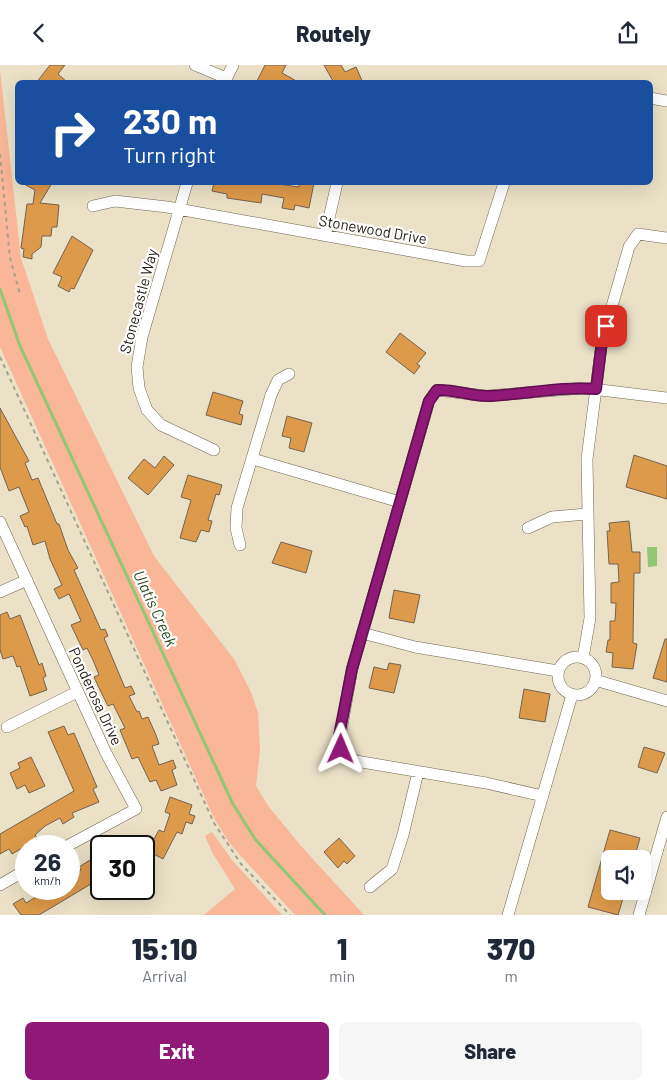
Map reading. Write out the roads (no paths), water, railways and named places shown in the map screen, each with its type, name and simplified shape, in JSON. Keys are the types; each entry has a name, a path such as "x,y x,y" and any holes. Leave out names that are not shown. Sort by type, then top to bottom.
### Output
{"street":[{"path":"195,65 225,80 234,65"},
{"path":"653,99 667,101"},
{"name":"Stonecastle Way","path":"186,185 142,337 137,367 139,388 147,410 161,425 214,450"},
{"path":"325,236 337,185"},
{"name":"Stonewood Drive","path":"93,207 114,201 180,210 466,261 480,261 503,185"},
{"path":"583,658 590,618 587,459 602,341 629,247 638,234 667,238"},
{"path":"240,545 236,529 238,508 271,395 278,380 289,374"},
{"path":"543,796 486,783 351,760 341,749 339,736 352,669 429,401 437,390 486,396 576,388 667,398"},
{"path":"253,459 400,502"},
{"path":"528,528 552,517 587,514"},
{"name":"Ponderosa Drive","path":"0,522 119,781 136,809 80,839"},
{"path":"0,592 27,580"},
{"path":"362,633 415,647 558,671"},
{"path":"569,658 583,658 594,668 595,680 593,686 584,694 572,695 562,688 557,677 558,671 564,661 569,658"},
{"path":"595,680 667,701"},
{"path":"7,727 77,692"},
{"path":"508,915 572,695"},
{"path":"370,887 392,869 403,835 418,772"},
{"path":"639,915 667,817"},
{"path":"0,885 15,876"}],"waterway":[{"name":"Ulatis Creek","path":"0,289 20,346 233,804 255,839 325,915"}]}
